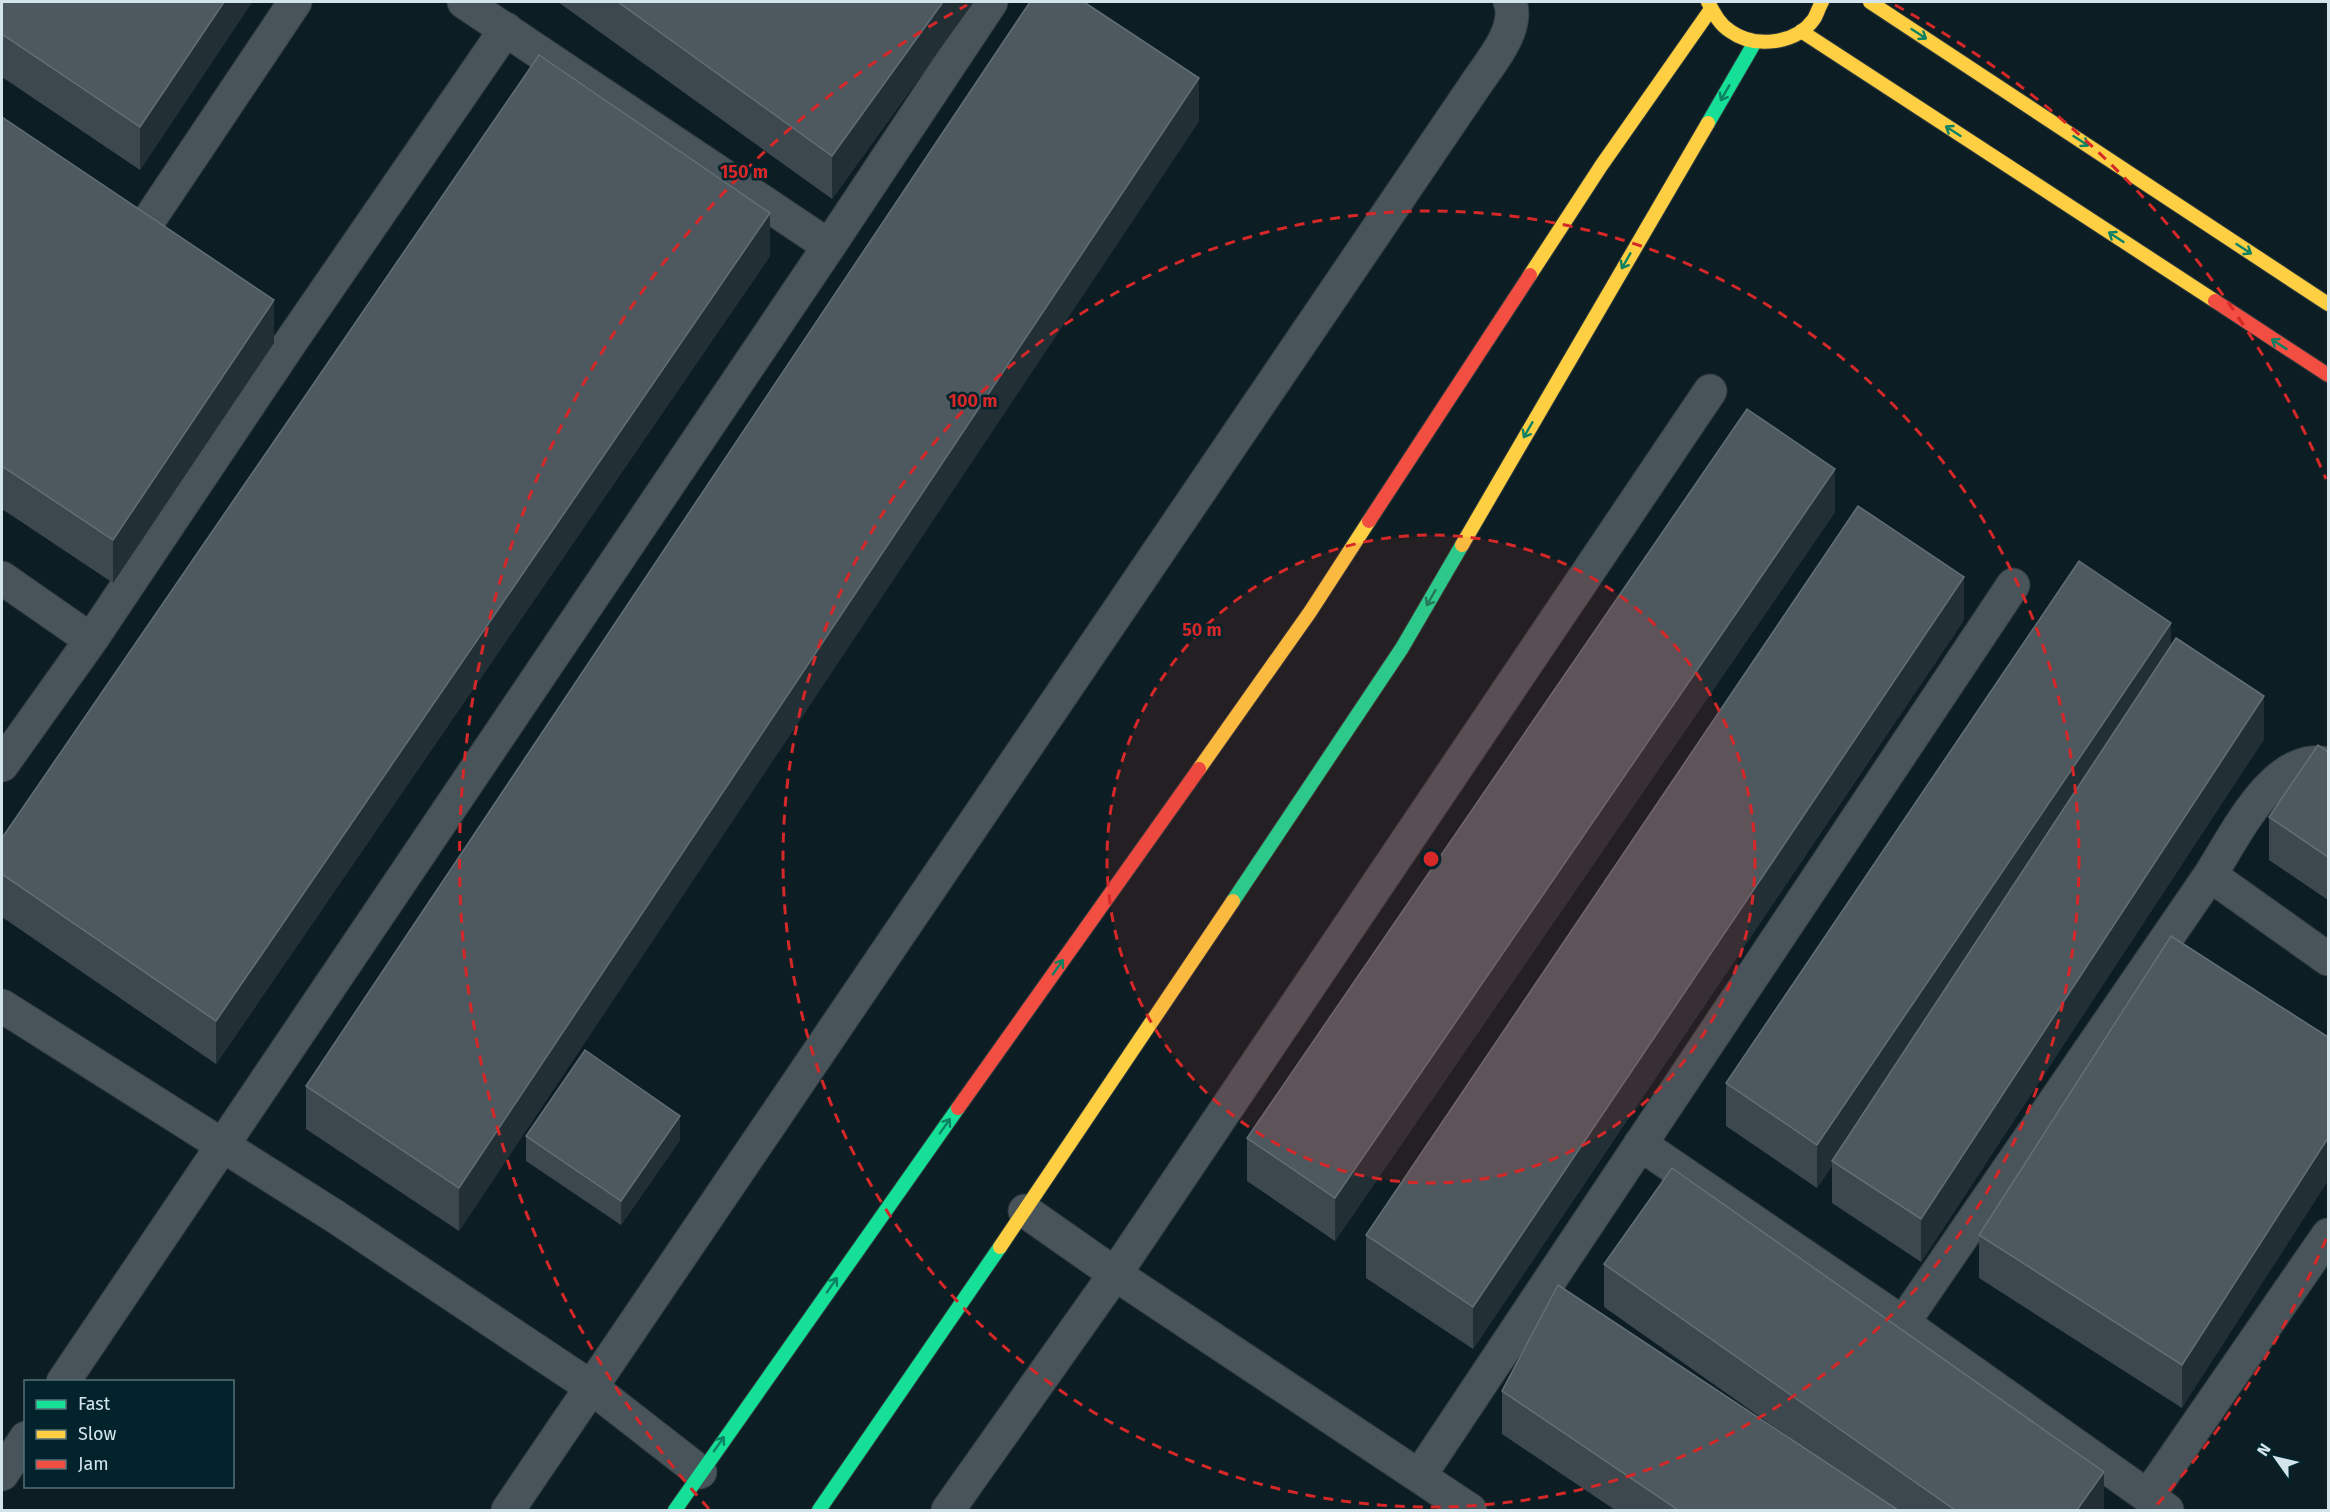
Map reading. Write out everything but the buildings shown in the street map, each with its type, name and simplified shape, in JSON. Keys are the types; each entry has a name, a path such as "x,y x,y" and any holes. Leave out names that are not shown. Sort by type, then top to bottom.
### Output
{"street":[{"path":"170,252 131,225 295,2"},
{"path":"464,2 829,246"},
{"path":"64,1380 991,2"},
{"path":"508,1510 1509,35 1512,7 1510,2"},
{"path":"675,1510 1310,612 1601,166 1709,5 1722,25 1736,36 1755,42 1774,42 1792,37 1801,31 1808,25 1822,2"},
{"path":"1870,2 2328,304"},
{"path":"2,765 91,640 292,340 506,29"},
{"path":"1801,31 2328,375"},
{"path":"819,1510 1025,1211 1402,648 1755,42"},
{"path":"264,320 292,340"},
{"path":"948,1510 1115,1274 1710,391"},
{"path":"2,578 91,640"},
{"path":"1420,1475 2013,585"},
{"path":"1903,1323 2210,875 2256,804 2282,774 2302,764 2318,761 2328,764"},
{"path":"2210,875 2328,959"},
{"path":"2,1006 336,1217 591,1387 700,1472"},
{"path":"1640,1144 1903,1323 2158,1503 2328,1236"},
{"path":"1025,1211 1115,1274 1470,1510"},
{"path":"2,1474 24,1441"}],"traffic: fast":[{"path":"1708,123 1755,42"},
{"path":"1233,901 1402,648 1462,545"},
{"path":"675,1510 958,1108"},
{"path":"819,1510 1000,1247"}],"traffic: slow":[{"path":"1708,2 1720,22 1730,31 1740,37 1763,42 1786,39 1797,34 1814,19 1822,2"},
{"path":"1870,2 2328,304"},
{"path":"1530,275 1601,166 1711,9"},
{"path":"1801,31 2215,301"},
{"path":"1462,545 1708,123"},
{"path":"1199,769 1310,612 1369,521"},
{"path":"1000,1247 1233,901"}],"traffic: jam":[{"path":"1369,521 1530,275"},
{"path":"2215,301 2328,375"},
{"path":"958,1108 1199,769"}]}
